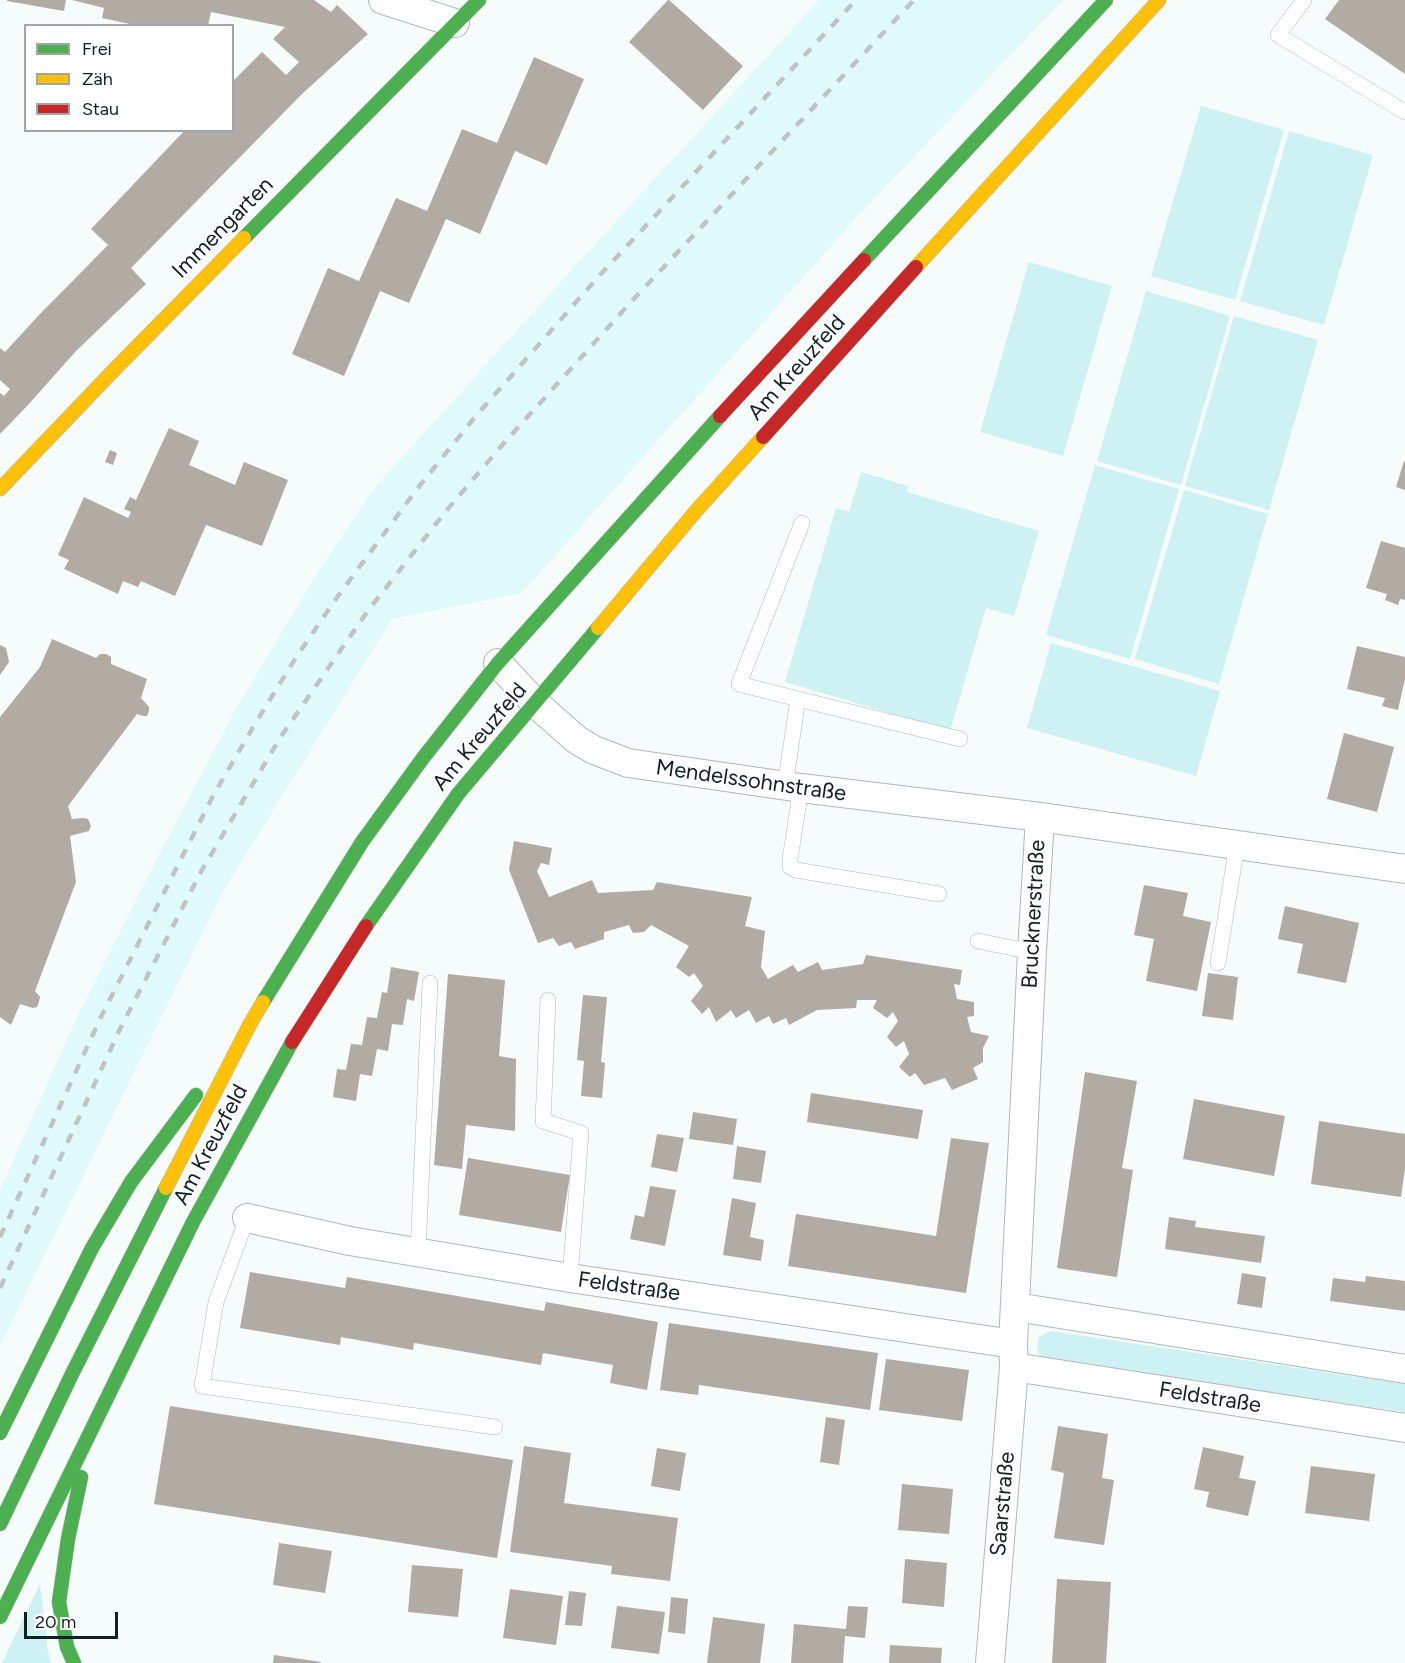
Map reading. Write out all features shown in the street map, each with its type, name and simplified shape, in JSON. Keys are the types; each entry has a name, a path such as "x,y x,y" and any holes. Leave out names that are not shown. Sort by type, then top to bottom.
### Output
{"main road":[{"name":"Immengarten","path":"0,489 115,369 479,0"},
{"name":"Am Kreuzfeld","path":"0,1524 72,1374 250,1024 362,842 423,758 498,663 547,607 773,358 1106,0"},
{"name":"Am Kreuzfeld","path":"0,1617 193,1222 284,1054 373,916 458,794 696,511 1159,0"},
{"path":"0,1433 92,1248 131,1182 250,1024"},
{"path":"74,1663 68,1647 59,1602 68,1539 89,1432"}],"street":[{"path":"383,0 455,23"},
{"name":"Mendelssohnstraße","path":"498,663 535,703 577,740 594,750 628,763 793,787 1040,817"},
{"name":"Brucknerstraße","path":"1014,1356 1040,817 1405,869"},
{"name":"Feldstraße","path":"247,1218 350,1242 1014,1356 1405,1428"},
{"path":"1016,1307 1405,1369"},
{"name":"Saarstraße","path":"990,1663 1014,1356"}],"lane":[{"path":"1304,0 1278,35 1405,112"},
{"path":"802,523 739,684 960,739"},
{"path":"798,699 790,867 796,870 939,894"},
{"path":"1218,963 1237,845"},
{"path":"978,941 1032,952"},
{"path":"418,1252 430,983"},
{"path":"548,1000 543,1122 581,1132 570,1278"},
{"path":"247,1218 216,1302 202,1386 495,1427"}],"shaded area":[{"path":"819,0 1063,0 858,216 522,593 392,619 222,893 0,1346 0,1190 79,1013 160,853 233,714 318,572 376,486"},
{"path":"1201,106 1284,130 1235,300 1151,276"},
{"path":"1289,131 1373,155 1324,325 1240,301"},
{"path":"1029,262 1112,286 1063,456 980,432"},
{"path":"1146,291 1230,316 1181,485 1097,461"},
{"path":"1234,316 1318,340 1269,510 1185,486"},
{"path":"1095,465 1179,489 1130,659 1046,635"},
{"path":"861,472 908,486 907,492 1039,531 1014,616 986,608 950,731 785,682 836,508 849,512"},
{"path":"1184,490 1268,514 1219,684 1135,659"},
{"path":"1051,643 1220,691 1196,776 1027,728"},
{"path":"1050,1331 1405,1384 1405,1412 1042,1359 1037,1350 1039,1337"},
{"path":"40,1584 51,1663 2,1663"}],"building":[{"path":"7,0 66,0 64,11"},
{"path":"72,0 314,0 331,12 337,5 368,34 303,93 131,268 146,284 76,351 0,434 0,393 4,396 10,389 0,380 0,348 5,352 108,245 91,229 183,132 234,132 234,80 262,52 286,75 299,62 273,39 285,27 211,12 208,24 130,24 102,18 104,8"},
{"path":"668,0 743,66 703,110 629,42"},
{"path":"1339,0 1405,0 1405,74 1325,19"},
{"path":"534,57 584,79 547,165 515,151 480,234 446,219 409,303 380,291 344,376 292,354 328,268 359,281 396,198 427,211 462,129 497,143"},
{"path":"169,428 199,441 189,465 235,485 244,462 288,480 262,546 206,525 175,596 141,581 138,587 123,581 118,594 64,569 69,560 58,555 84,497 128,518 131,512 124,509 130,497 136,500"},
{"path":"110,450 117,453 113,465 105,462"},
{"path":"1405,462 1405,490 1396,487"},
{"path":"1381,541 1405,548 1405,600 1400,599 1398,605 1385,600 1387,594 1366,588"},
{"path":"52,639 96,658 100,654 106,654 111,657 111,664 147,679 141,698 149,707 149,711 147,716 137,714 68,806 72,819 88,819 91,826 89,831 70,836 76,882 35,991 40,997 37,1007 20,1004 11,1025 0,1017 0,717 40,667"},
{"path":"0,645 6,648 9,662 0,675"},
{"path":"1357,646 1405,657 1405,679 1398,710 1382,706 1385,698 1347,689"},
{"path":"1344,733 1394,747 1377,812 1327,799"},
{"path":"514,841 552,848 549,865 541,863 537,871 549,897 592,880 598,893 653,890 657,882 752,897 745,926 765,931 761,967 768,979 793,965 798,972 818,962 822,970 863,964 866,955 962,970 960,985 954,984 957,999 974,1002 974,1016 967,1017 971,1032 989,1036 983,1048 983,1062 973,1068 978,1079 952,1090 945,1078 924,1085 915,1073 910,1077 899,1067 909,1054 904,1041 896,1047 887,1037 898,1021 893,1012 887,1018 873,1008 877,1000 857,1000 856,1008 817,1010 789,1025 786,1018 773,1024 769,1016 756,1023 749,1010 736,1018 731,1010 716,1022 709,1007 702,1014 691,1001 703,986 694,973 689,977 676,967 689,946 651,925 644,932 633,933 629,925 604,932 604,939 575,949 571,942 559,946 553,938 538,943 509,870"},
{"path":"1144,885 1188,893 1183,916 1211,922 1197,991 1146,981 1154,939 1134,935"},
{"path":"1285,906 1359,923 1346,983 1297,973 1303,944 1278,939"},
{"path":"391,967 419,972 414,1001 407,999 403,1025 392,1024 388,1051 377,1049 372,1076 360,1074 356,1101 333,1097 337,1069 346,1070 351,1044 362,1045 367,1017 377,1018 382,992 387,993"},
{"path":"1208,973 1238,977 1233,1020 1202,1016"},
{"path":"448,974 505,980 499,1056 516,1059 515,1131 466,1125 462,1169 434,1165"},
{"path":"583,995 607,997 601,1062 605,1063 602,1098 581,1096 584,1061 577,1060"},
{"path":"1085,1072 1137,1081 1122,1168 1133,1170 1117,1277 1057,1268"},
{"path":"811,1093 923,1110 918,1139 807,1122"},
{"path":"1194,1099 1285,1116 1274,1176 1183,1159"},
{"path":"693,1112 737,1119 733,1145 689,1139"},
{"path":"1319,1121 1405,1134 1405,1168 1401,1197 1311,1184"},
{"path":"657,1134 684,1138 677,1172 651,1167"},
{"path":"951,1138 989,1143 966,1293 788,1266 796,1214 936,1236"},
{"path":"737,1146 766,1151 761,1183 733,1179"},
{"path":"468,1158 570,1175 561,1232 459,1215"},
{"path":"650,1186 676,1190 665,1246 630,1239 635,1215 644,1217"},
{"path":"732,1198 756,1203 750,1237 764,1240 761,1261 723,1255"},
{"path":"1169,1217 1196,1221 1195,1227 1265,1236 1261,1263 1165,1249"},
{"path":"250,1272 345,1288 347,1277 544,1311 546,1302 658,1322 647,1390 610,1383 613,1365 543,1353 541,1365 414,1343 413,1350 341,1337 340,1345 240,1328"},
{"path":"1242,1273 1266,1277 1262,1308 1237,1304"},
{"path":"1366,1276 1405,1281 1405,1311 1330,1301 1333,1278 1365,1282"},
{"path":"669,1323 878,1353 870,1410 699,1385 698,1395 660,1390"},
{"path":"886,1359 969,1370 962,1421 879,1410"},
{"path":"170,1406 513,1460 497,1558 154,1504"},
{"path":"826,1417 845,1420 839,1465 820,1462"},
{"path":"1058,1426 1108,1434 1102,1478 1114,1480 1104,1545 1054,1538 1064,1473 1051,1470"},
{"path":"524,1446 571,1453 564,1503 678,1518 670,1581 611,1574 612,1566 510,1552"},
{"path":"1203,1447 1244,1456 1239,1478 1256,1481 1248,1516 1206,1507 1209,1492 1194,1489"},
{"path":"657,1448 686,1453 680,1491 651,1486"},
{"path":"1311,1466 1375,1474 1369,1521 1305,1513"},
{"path":"902,1484 953,1489 949,1534 898,1530"},
{"path":"279,1543 332,1551 325,1593 273,1585"},
{"path":"905,1559 947,1563 944,1607 902,1603"},
{"path":"412,1565 463,1569 458,1617 408,1612"},
{"path":"1057,1579 1111,1582 1106,1663 1052,1663"},
{"path":"510,1589 563,1596 556,1645 503,1638"},
{"path":"569,1591 586,1593 582,1626 565,1625"},
{"path":"671,1597 688,1599 685,1634 668,1632"},
{"path":"617,1606 665,1612 659,1654 611,1648"},
{"path":"848,1606 868,1607 865,1638 845,1636 843,1663 791,1663 794,1624 846,1629"},
{"path":"713,1617 765,1624 760,1663 707,1663"},
{"path":"890,1645 942,1648 941,1663 889,1663"},
{"path":"274,1655 321,1662 321,1663 273,1663"}],"railway":[{"path":"0,1237 100,1019 214,794 295,659 338,596 417,489 475,417 600,275 856,0"},
{"path":"0,1288 120,1029 202,870 280,738 367,612 446,511 504,443 631,302 914,0"}],"traffic: fast":[{"path":"244,238 479,0"},
{"path":"864,260 1106,0"},
{"path":"263,1002 362,842 423,758 498,663 720,416"},
{"path":"366,926 458,794 598,628"},
{"path":"0,1617 193,1222 292,1042"},
{"path":"0,1433 92,1248 131,1182 196,1095"},
{"path":"0,1524 72,1374 166,1188"},
{"path":"74,1663 67,1647 59,1602 68,1539 81,1477"}],"traffic: slow":[{"path":"916,267 1159,0"},
{"path":"0,489 244,238"},
{"path":"598,628 696,511 763,437"},
{"path":"166,1188 263,1002"}],"traffic: jam":[{"path":"720,416 864,260"},
{"path":"763,437 916,267"},
{"path":"292,1042 366,926"}]}
